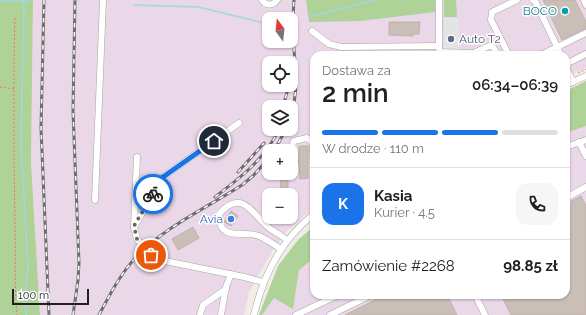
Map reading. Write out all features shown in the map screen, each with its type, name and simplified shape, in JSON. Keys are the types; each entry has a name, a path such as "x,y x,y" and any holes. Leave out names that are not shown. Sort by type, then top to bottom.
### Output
{"street":[{"path":"95,200 103,0"},
{"path":"262,0 266,4 270,5 275,3 277,0"},
{"path":"312,30 329,44 340,47 439,51 439,0"},
{"path":"506,51 491,20 492,12 518,0"},
{"path":"533,0 536,1 558,51"},
{"path":"584,0 586,5"},
{"path":"550,51 586,33"},
{"path":"478,51 489,46 493,47 496,51"},
{"path":"570,63 586,54"},
{"path":"570,75 573,82"},
{"path":"570,83 586,76"},
{"path":"134,226 163,177 239,123"},
{"path":"293,144 294,141 307,138 310,140"},
{"path":"570,145 586,140"},
{"path":"579,142 586,156"},
{"path":"137,157 134,226 137,239 151,255 165,261 263,282"},
{"path":"570,196 586,187"},
{"path":"281,249 258,235 239,235 228,232 218,223 219,214 226,207 232,204 245,204 253,210 269,227 287,240"},
{"path":"254,315 263,282 270,267 287,240 310,217"},
{"path":"221,315 226,289 231,274"},
{"path":"200,315 203,305 226,289"},
{"path":"296,315 330,299"},
{"path":"330,315 363,299"},
{"path":"477,299 485,315"}],"path":[{"path":"15,18 14,198 15,291 17,315"},
{"path":"0,87 15,89"}],"shaded area":[{"path":"33,0 586,0 586,68 570,75 570,51 310,51 310,211 298,222 298,188 262,188 262,224 295,224 287,231 271,253 249,292 244,315 40,315 31,163"},
{"name":"Auto T2","path":"458,17 460,50 443,51 444,18"},
{"path":"586,126 586,315 262,315 274,297 293,309 299,270 310,261 310,299 570,299 570,132"}],"green space":[{"path":"0,0 33,0 31,163 40,315 0,315"},
{"path":"306,0 435,0 435,12 360,21 309,22"},
{"path":"444,0 456,0 457,17 444,17"},
{"path":"586,81 586,126 570,132 570,89"},
{"path":"310,230 310,261 299,270 293,309 274,298 262,315 259,315 278,266 298,240"}],"building":[{"name":"BOCO","path":"543,0 575,0 586,22 586,28 562,40"},
{"path":"389,22 420,22 419,34 413,34 413,36 389,35"},
{"path":"299,146 308,146 308,178 300,179 298,163"},
{"path":"280,180 288,180 288,188 281,188"},
{"path":"581,196 586,206 586,315 511,315 503,299 570,299 570,202"},
{"path":"231,211 238,216 231,226 224,222"},
{"path":"193,227 199,238 178,250 172,239"},
{"path":"377,299 449,299 457,315 345,315"}],"waterway":[{"path":"312,16 375,0"},
{"path":"0,1 29,1"},
{"path":"24,1 21,143 28,269 25,291 26,315"},
{"path":"134,5 198,7 262,22"}],"railway":[{"path":"44,0 41,128 49,315"},
{"path":"73,315 79,263 73,111 75,0"},
{"path":"294,0 293,34 296,74 294,100"},
{"path":"285,100 287,92"},
{"path":"215,197 252,167 276,136"},
{"path":"278,144 282,136"},
{"path":"238,172 264,143"},
{"path":"99,315 126,269 137,256 160,236 242,185 262,166"}],"way so far":[{"path":"151,255 137,239 134,226 153,194"}],"place":[{"name":"BOCO","path":"565,11"},
{"name":"Auto T2","path":"451,39"},
{"name":"Avia","path":"231,219"}],"route":[{"path":"153,194 163,177 214,141"}]}
